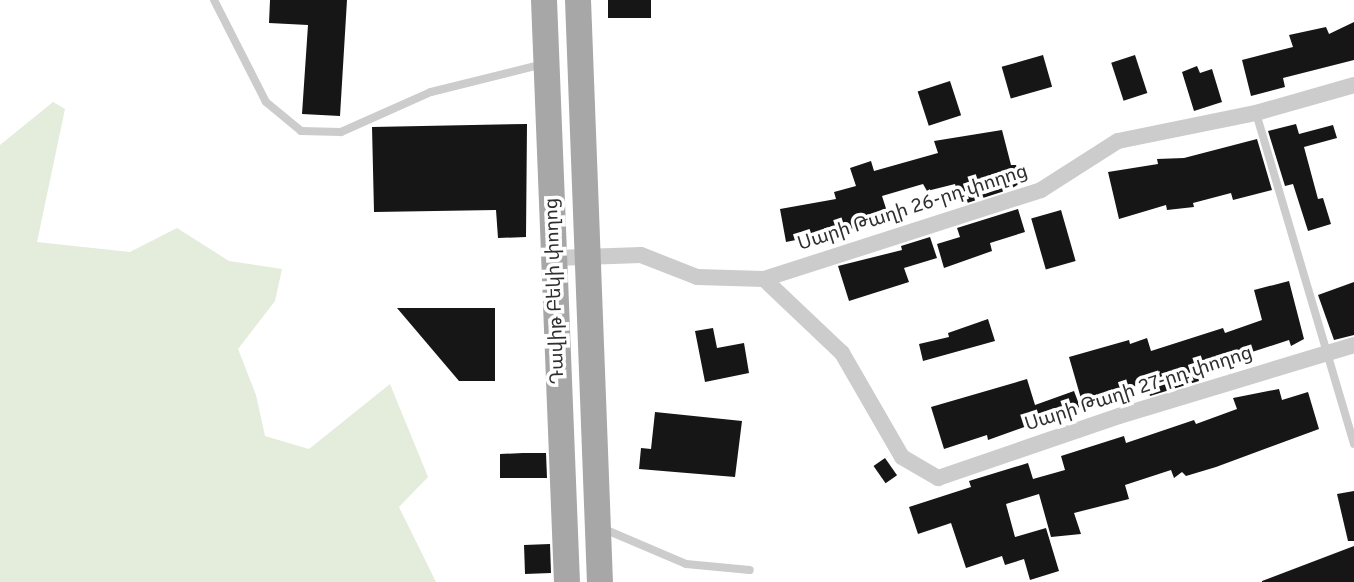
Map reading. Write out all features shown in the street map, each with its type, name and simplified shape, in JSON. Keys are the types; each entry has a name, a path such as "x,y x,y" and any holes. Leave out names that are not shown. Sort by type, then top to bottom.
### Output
{"main road":[{"name":"Դավիթ Բեկի փողոց","path":"544,0 567,582"},
{"name":"Դավիթ Բեկի փողոց","path":"578,0 590,254 600,582"}],"street":[{"name":"Սարի Թաղի 26-րդ փողոց","path":"556,258 590,254 641,256 697,277 764,279 1041,190 1118,141 1256,113 1354,85"},
{"name":"Սարի Թաղի 27-րդ փողոց","path":"764,279 842,353 902,457 938,478 1119,416 1354,345"}],"lane":[{"path":"214,0 266,102 301,131 341,132 431,92 547,63"},
{"path":"1256,113 1354,444"},
{"path":"598,527 686,564 750,570"}],"green space":[{"path":"53,102 65,109 37,242 130,252 177,228 229,261 282,269 275,301 238,349 256,395 265,436 309,449 390,384 428,477 399,507 436,582 0,582 0,145"}],"building":[{"path":"270,0 347,0 340,116 302,114 308,25 269,23"},
{"path":"608,0 651,0 651,18 608,18"},
{"path":"1354,22 1354,60 1283,78 1285,87 1251,96 1242,60 1293,47 1289,35 1326,27 1329,34"},
{"path":"1043,55 1052,87 1011,99 1002,67"},
{"path":"1135,55 1147,93 1124,101 1111,63"},
{"path":"1197,66 1200,73 1212,69 1222,102 1194,111 1182,72"},
{"path":"950,81 961,115 929,126 918,92"},
{"path":"527,124 526,237 498,238 496,210 374,212 372,127"},
{"path":"1296,124 1299,134 1333,125 1337,138 1304,147 1318,199 1323,198 1331,224 1308,231 1293,184 1285,186 1268,131"},
{"path":"1002,130 1011,165 1016,165 1022,182 1011,189 961,205 955,184 927,191 923,184 882,196 890,221 786,242 780,209 836,199 834,192 856,186 850,168 871,161 874,171 938,153 934,141"},
{"path":"1257,139 1272,190 1233,200 1231,193 1193,203 1194,207 1167,210 1166,205 1119,219 1108,172 1158,164 1157,159 1184,158"},
{"path":"1018,209 1025,232 990,243 992,251 944,268 937,244 960,237 957,228"},
{"path":"1061,210 1076,261 1046,269 1031,219"},
{"path":"930,237 937,258 904,268 909,282 849,301 838,266 902,250 901,246"},
{"path":"1289,281 1304,339 1291,346 1289,340 1196,370 1199,381 1150,396 1146,383 1082,402 1069,357 1129,340 1130,344 1147,338 1151,351 1223,328 1225,333 1262,320 1254,290"},
{"path":"1354,282 1354,335 1334,340 1318,295"},
{"path":"397,308 495,308 495,381 459,381"},
{"path":"988,319 995,341 923,361 919,344 949,337 948,333"},
{"path":"713,328 717,348 744,343 749,373 705,382 695,331"},
{"path":"1027,379 1035,405 1074,391 1080,407 988,440 987,435 944,449 931,407"},
{"path":"1279,389 1282,400 1308,392 1319,429 1186,476 1182,472 1174,478 1171,470 1125,485 1129,499 1074,513 1081,534 1051,537 1039,494 1006,504 1015,537 1046,528 1059,571 1030,580 1024,559 1005,565 1002,556 966,568 951,523 918,534 909,507 971,487 969,481 1028,463 1033,479 1065,470 1061,456 1124,436 1126,443 1194,420 1196,424 1237,409 1233,398"},
{"path":"655,412 742,421 735,477 639,469 641,448 651,449"},
{"path":"546,453 547,478 500,478 500,454"},
{"path":"885,458 897,475 886,483 874,466"},
{"path":"1354,491 1354,541 1348,541 1337,494"},
{"path":"550,544 551,573 525,574 524,545"},
{"path":"1354,546 1354,582 1262,582 1262,581"}]}
